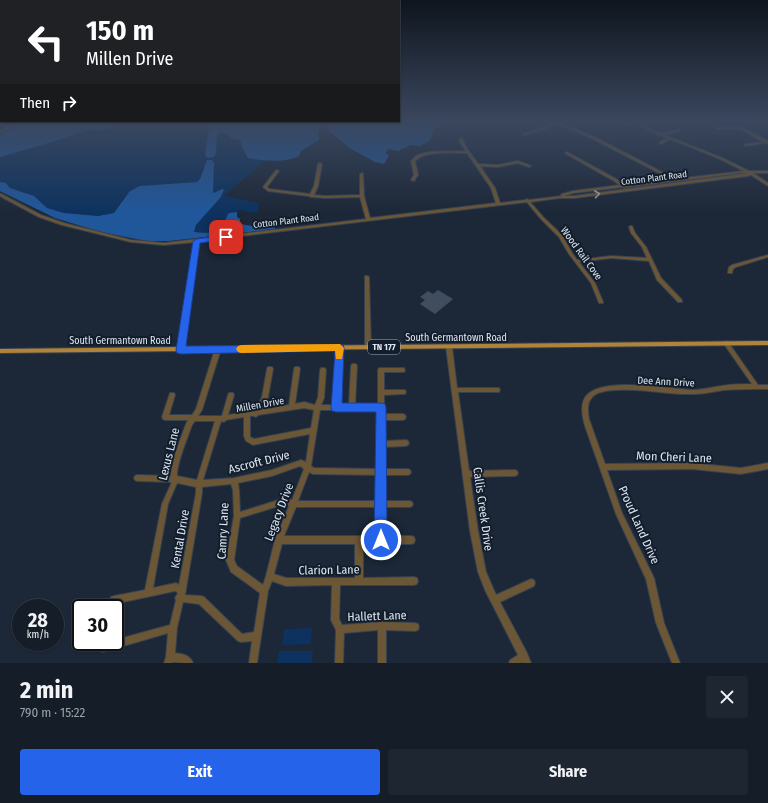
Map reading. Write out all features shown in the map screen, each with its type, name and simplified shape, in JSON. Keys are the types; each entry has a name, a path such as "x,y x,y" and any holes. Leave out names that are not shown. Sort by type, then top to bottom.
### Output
{"main road":[{"name":"South Germantown Road","path":"0,351 768,343"}],"street":[{"path":"413,180 416,175 413,161 416,157 427,153 469,152 493,188 498,204"},
{"path":"621,152 680,183"},
{"path":"706,152 725,159 751,173 768,185"},
{"path":"567,153 623,185 627,190"},
{"path":"478,165 498,166 518,162 529,166"},
{"path":"311,196 316,186 320,164"},
{"path":"276,171 266,185 267,189 311,196 362,196"},
{"name":"Cotton Plant Road","path":"0,195 40,216 63,224 117,238 155,244 197,241 498,204 559,196 573,192 674,179 742,172 768,172"},
{"name":"Cotton Plant Road","path":"559,196 574,197 748,175 751,173"},
{"path":"362,174 362,196 368,219"},
{"name":"Wood Rail Cove","path":"527,200 542,218 561,236 593,283 601,302"},
{"path":"630,227 644,247 659,279 680,301"},
{"path":"181,350 197,241"},
{"path":"730,272 734,266 768,256"},
{"path":"577,261 608,257 650,260"},
{"path":"367,277 368,347"},
{"path":"726,343 757,387"},
{"name":"Callis Creek Drive","path":"449,347 478,554 482,572 525,660"},
{"path":"336,408 340,348"},
{"name":"Lexus Lane","path":"148,592 164,508 174,484 174,472 177,460 187,428 198,410 218,349"},
{"path":"352,407 354,366"},
{"path":"256,414 265,396 270,369"},
{"path":"292,407 297,369"},
{"name":"Legacy Drive","path":"253,663 264,590 270,576 279,540 308,468 317,408 321,398 323,370"},
{"path":"381,540 381,370 402,370"},
{"name":"Dee Ann Drive","path":"589,396 596,392 610,388 653,388 695,392 722,388 768,387"},
{"path":"455,390 497,390"},
{"path":"381,393 403,392"},
{"name":"Millen Drive","path":"172,395 165,417 222,419 247,416 292,407 381,407"},
{"name":"Kental Drive","path":"169,660 172,628 181,594 199,493 199,484 230,396"},
{"name":"Proud Land Drive","path":"589,396 585,405 585,418 625,528 650,578 660,623 676,663"},
{"path":"247,416 247,436 248,439 253,442 314,430"},
{"path":"381,417 403,417"},
{"path":"381,444 406,443"},
{"name":"Ascroft Drive","path":"137,478 175,479 199,484 234,481 301,463 313,472 408,472"},
{"name":"Mon Cheri Lane","path":"602,467 692,466 741,472 768,466"},
{"path":"467,474 515,474"},
{"name":"Camry Lane","path":"234,481 236,490 237,516 230,560 234,569 264,590"},
{"path":"237,516 285,501 294,504 410,504"},
{"path":"279,540 411,540"},
{"path":"359,540 359,581"},
{"name":"Clarion Lane","path":"270,576 286,582 414,580"},
{"path":"336,582 335,620 340,629 339,663"},
{"path":"495,600 531,584"},
{"path":"118,599 176,587 181,594 201,600 241,638 256,636"},
{"path":"382,626 382,663"},
{"name":"Hallett Lane","path":"340,629 382,626 415,627"},
{"path":"124,642 172,628"},
{"path":"169,660 184,659 189,663"},
{"path":"513,663 525,660"}],"shaded area":[{"path":"0,152 18,152 0,157"},
{"path":"18,152 205,152 208,158 214,157 215,152 245,152 247,157 266,160 224,196 259,203 258,212 251,213 242,210 229,213 221,228 214,232 202,233 194,232 195,228 202,217 224,191 212,192 214,163 203,167 200,179 197,182 139,186 126,195 114,213 98,216 64,213 47,208 33,196 10,188 6,183 0,182 0,157"},
{"path":"205,152 216,152 214,157 208,158 205,155"},
{"path":"245,152 301,152 299,156 288,160 274,161 248,158"},
{"path":"356,152 387,152 389,156 384,164 375,162"},
{"path":"207,160 212,160 214,163 213,192 214,193 222,189 224,190 220,198 196,225 194,232 214,232 221,228 229,213 237,212 237,217 240,219 240,224 260,227 275,226 275,229 169,241 146,241 101,232 55,218 0,191 0,182 6,183 10,188 34,196 47,208 64,213 98,216 114,213 129,192 139,186 197,182 200,179"},
{"path":"312,628 311,644 282,645 284,629"},
{"path":"279,651 313,651 312,663 277,663"}],"building":[{"path":"438,290 453,299 435,314 420,304 425,300 420,297 428,291 433,294"}],"slow traffic":[{"path":"241,349 340,348 339,356"}],"route":[{"path":"226,237 197,241 181,350 340,348 336,408 381,407 381,540"}]}
